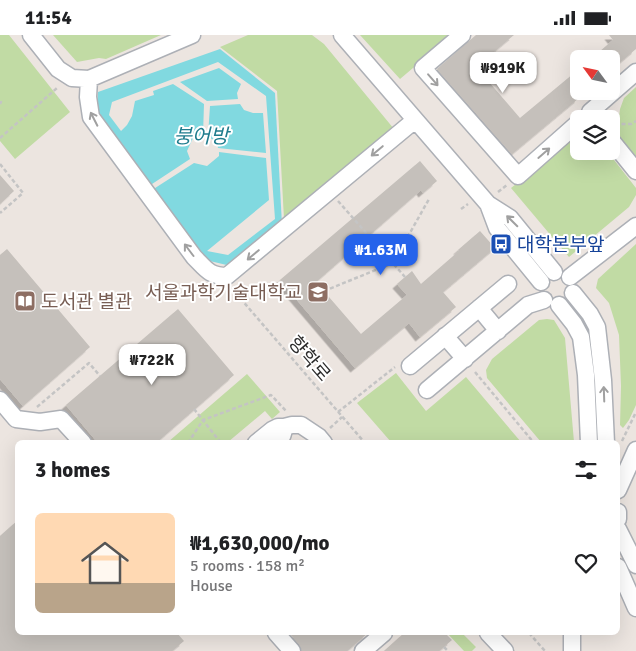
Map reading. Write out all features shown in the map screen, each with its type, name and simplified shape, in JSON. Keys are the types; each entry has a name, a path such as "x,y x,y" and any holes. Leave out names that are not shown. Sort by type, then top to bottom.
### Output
{"lane":[{"path":"31,35 58,69 72,78 89,79 192,35"},
{"path":"342,35 488,204 510,218 560,281 590,314 597,327 603,380 614,440"},
{"path":"462,35 423,68 518,176 570,132"},
{"path":"596,110 636,72"},
{"path":"89,79 88,97 91,117 194,257 208,272 218,276 227,276 415,120"},
{"path":"620,144 636,171"},
{"path":"588,440 586,375 581,337 574,324 541,294 540,288 560,281 636,226"},
{"path":"427,390 470,365 498,331 528,305 566,303 570,299 560,281"},
{"path":"410,366 508,284"},
{"path":"479,308 498,331"},
{"path":"446,336 470,365"},
{"path":"0,400 16,419 40,422 61,419 80,440"},
{"path":"260,440 278,427 301,425 322,440"},
{"path":"281,440 284,433 291,426"},
{"path":"620,486 636,450"},
{"path":"620,533 636,565"},
{"path":"620,571 636,607"},
{"path":"278,635 292,651"},
{"path":"363,651 382,635"},
{"path":"490,635 504,651"},
{"path":"572,635 572,651"}],"path":[{"path":"0,138 57,89"},
{"path":"620,129 636,121"},
{"path":"0,165 23,193 0,213"},
{"path":"336,198 405,277"},
{"path":"324,291 393,263 429,199"},
{"path":"461,209 469,202"},
{"name":"향학로","path":"234,291 362,440"},
{"path":"23,420 89,363 100,376"},
{"path":"470,365 532,440"},
{"path":"338,412 390,371"},
{"path":"190,440 203,420 272,395 291,426"},
{"path":"194,409 219,440"},
{"path":"615,440 636,412"},
{"path":"531,635 545,651"},
{"path":"444,647 448,651"}],"green space":[{"path":"0,35 9,35 70,112 15,159 0,141"},
{"path":"53,35 161,35 106,59 99,58 77,62"},
{"path":"248,35 312,35 324,44 394,129 284,219 277,91 220,47"},
{"path":"360,35 452,35 400,79"},
{"path":"636,87 636,159 621,140 620,136 620,110 624,98"},
{"path":"570,142 570,160 614,160 636,188 636,195 629,207 569,257 511,188"},
{"path":"636,244 636,405 623,428 620,425 619,335 609,303 596,288 598,279"},
{"path":"539,320 554,320 565,338 574,440 539,440 487,378 486,370 492,359"},
{"path":"396,373 426,411 466,377 519,440 389,440 357,403"},
{"path":"247,374 280,412 272,419 265,411 230,440 170,440"},
{"path":"449,635 464,635 476,647 472,651 464,651"}],"water":[{"name":"붕어방","path":"220,49 275,93 282,225 231,266 197,258 96,118 98,92"}],"pier":[{"path":"218,62 266,96 275,219 228,255 207,251 269,200 266,158 219,152 219,156 207,166 194,163 152,190 149,186 190,159 187,151 193,138 203,135 204,104 173,84 153,91 154,95 135,101 132,116 121,131 109,115 112,102","holes":["219,68 241,84 237,93 238,99 207,101 180,82","240,104 244,110 253,113 263,113 266,153 218,148 217,143 208,136 210,106"]}],"building":[{"path":"476,35 514,35 476,67 520,118 570,76 570,100 577,100 512,154 437,69"},
{"path":"609,35 636,35 636,49 620,62 620,50 601,50 613,40"},
{"path":"420,161 437,181 423,193 421,190 316,282 361,334 407,295 397,284 412,271 421,284 480,231 495,248 443,292 456,307 420,337 409,323 355,368 280,280"},
{"path":"0,175 14,191 0,204"},
{"name":"도서관 별관","path":"7,249 90,347 23,406 0,379 0,255"},
{"path":"178,309 234,375 159,440 95,440 66,405"},
{"path":"15,523 15,635 179,635 184,641 172,651 0,651 0,536"},
{"path":"291,635 366,635 347,651 302,651 299,644"},
{"path":"402,635 447,635 452,640 439,651 384,651"}],"place":[{"name":"대학본부앞","path":"501,244"},
{"name":"서울과학기술대학교","path":"318,292"},
{"name":"도서관 별관","path":"25,301"}]}
